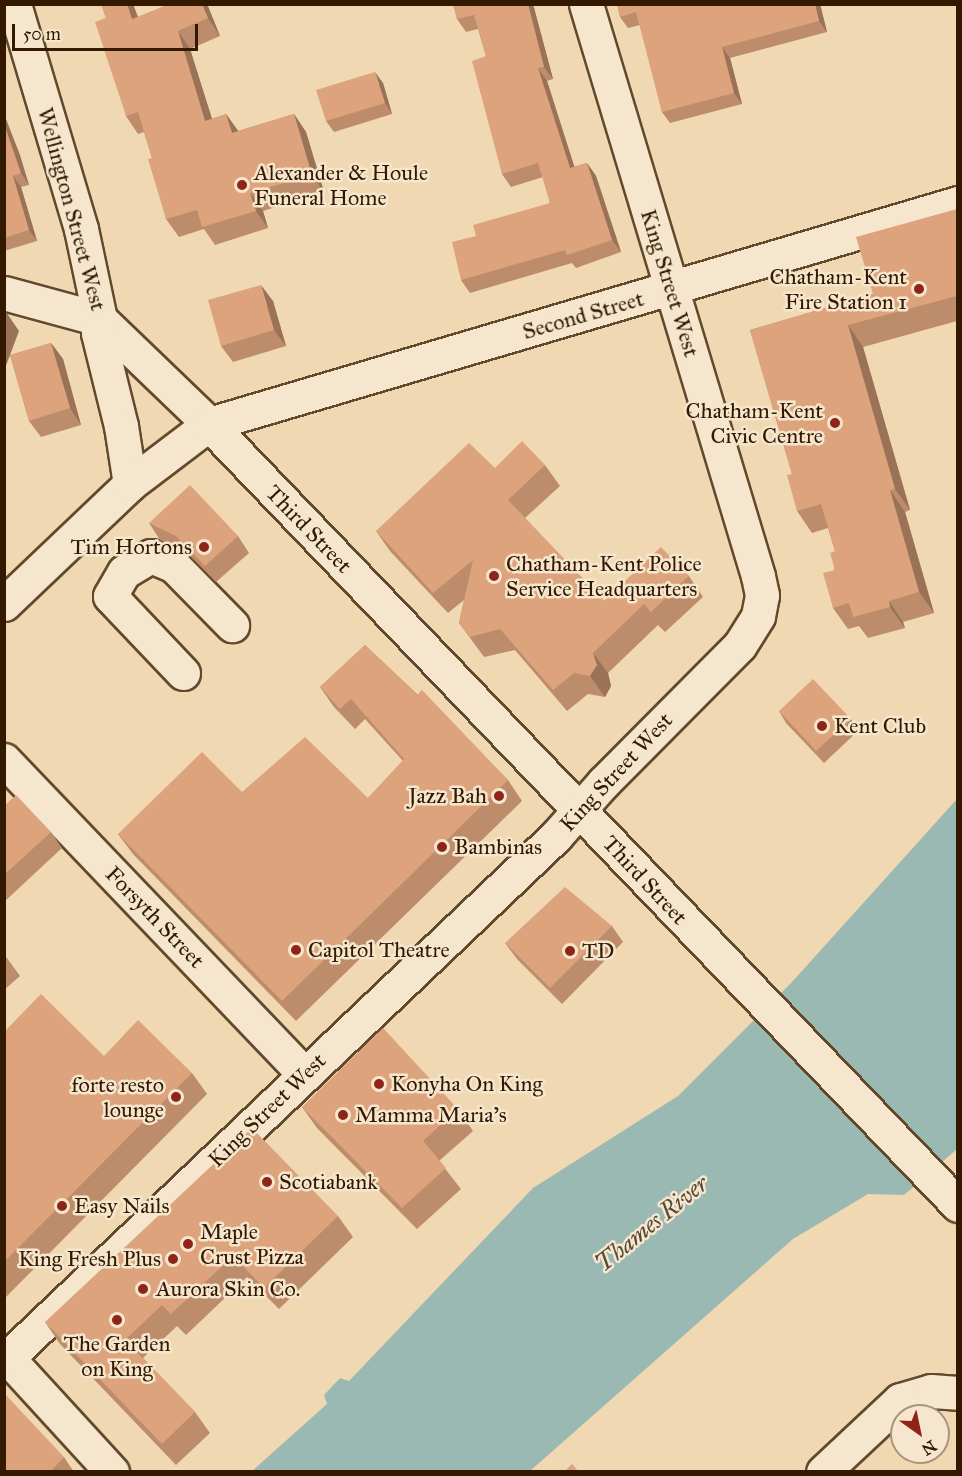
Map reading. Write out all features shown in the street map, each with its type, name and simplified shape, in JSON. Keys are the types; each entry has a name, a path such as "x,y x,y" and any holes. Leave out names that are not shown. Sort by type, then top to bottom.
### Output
{"street":[{"name":"Wellington Street West","path":"14,4 81,229 100,319 209,424"},
{"name":"King Street West","path":"6,1358 304,1074 438,951 556,836 579,808 740,645 758,616 762,595 586,4"},
{"name":"Second Street","path":"209,424 957,203"},
{"path":"4,293 100,319 98,333 122,426 130,484"},
{"path":"4,604 130,484 209,424"},
{"name":"Third Street","path":"209,424 957,1205"},
{"path":"183,673 110,596 124,572 151,556 174,566 232,625"},
{"name":"Forsyth Street","path":"4,760 304,1074"},
{"path":"6,1358 112,1472"},
{"path":"823,1472 900,1400 931,1391 957,1393"}],"water":[{"name":"Thames River","path":"957,799 957,1149 904,1195 868,1194 793,1239 530,1471 251,1472 327,1404 324,1395 340,1378 349,1381 533,1188 678,1096 792,982"}],"building":[{"path":"101,4 127,4 132,19 170,4 202,4 208,18 178,31 205,121 226,114 232,133 294,114 312,175 250,193 256,211 202,227 197,210 166,219 148,159 152,158 138,112 126,116 95,22 106,18"},
{"path":"453,4 528,4 544,67 538,68 570,168 587,163 612,240 567,255 565,250 461,280 452,242 476,236 473,225 550,203 538,163 502,174 472,61 486,56 474,15 457,19"},
{"path":"617,4 815,4 819,21 722,47 734,93 662,112 636,12 620,17"},
{"path":"375,72 385,103 326,121 316,90"},
{"path":"4,124 21,173 13,176 29,230 4,238"},
{"name":"Chatham-Kent Civic Centre","path":"957,209 957,296 848,325 895,489 890,490 919,592 889,601 890,607 853,617 849,603 833,608 823,573 835,570 830,553 835,551 821,504 797,511 787,475 792,474 750,330 873,294 856,237"},
{"path":"261,285 274,330 221,346 208,300"},
{"path":"51,343 70,408 29,421 10,355"},
{"name":"Chatham-Kent Police Service Headquarters","path":"522,441 545,465 508,500 604,601 661,547 689,576 651,612 644,604 593,653 597,665 590,676 574,673 553,690 500,629 470,637 459,623 473,560 433,593 376,531 469,443 495,468"},
{"path":"190,485 238,536 205,566 176,536 149,523"},
{"path":"365,645 417,695 422,690 508,780 282,1001 118,834 202,752 242,792 305,737 368,798 404,759 351,699 340,709 320,687"},
{"name":"Kent Club","path":"813,679 851,719 816,751 779,711"},
{"path":"16,795 51,832 4,875 4,806"},
{"name":"TD","path":"565,887 612,926 550,988 505,943"},
{"path":"41,994 104,1056 138,1020 192,1073 4,1262 4,1032"},
{"path":"383,1028 458,1109 423,1141 446,1168 402,1208 302,1107"},
{"path":"252,1128 338,1216 264,1288 233,1256 171,1314 162,1305 125,1340 195,1412 162,1444 45,1322"},
{"path":"4,1393 64,1457 50,1472 4,1472"},
{"path":"572,1464 579,1472 564,1472"}],"place":[{"name":"Alexander & Houle Funeral Home","path":"242,185"},
{"name":"Chatham-Kent Fire Station 1","path":"919,289"},
{"name":"Chatham-Kent Civic Centre","path":"835,423"},
{"name":"Tim Hortons","path":"204,547"},
{"name":"Chatham-Kent Police Service Headquarters","path":"494,576"},
{"name":"Kent Club","path":"822,726"},
{"name":"Jazz Bah","path":"499,796"},
{"name":"Bambinas","path":"442,847"},
{"name":"Capitol Theatre","path":"296,950"},
{"name":"TD","path":"570,951"},
{"name":"Konyha On King","path":"379,1084"},
{"name":"forte resto lounge","path":"176,1097"},
{"name":"Mamma Maria's","path":"343,1115"},
{"name":"Scotiabank","path":"267,1182"},
{"name":"Easy Nails","path":"62,1206"},
{"name":"Maple Crust Pizza","path":"188,1244"},
{"name":"King Fresh Plus","path":"173,1259"},
{"name":"Aurora Skin Co.","path":"143,1289"},
{"name":"The Garden on King","path":"117,1320"}]}
